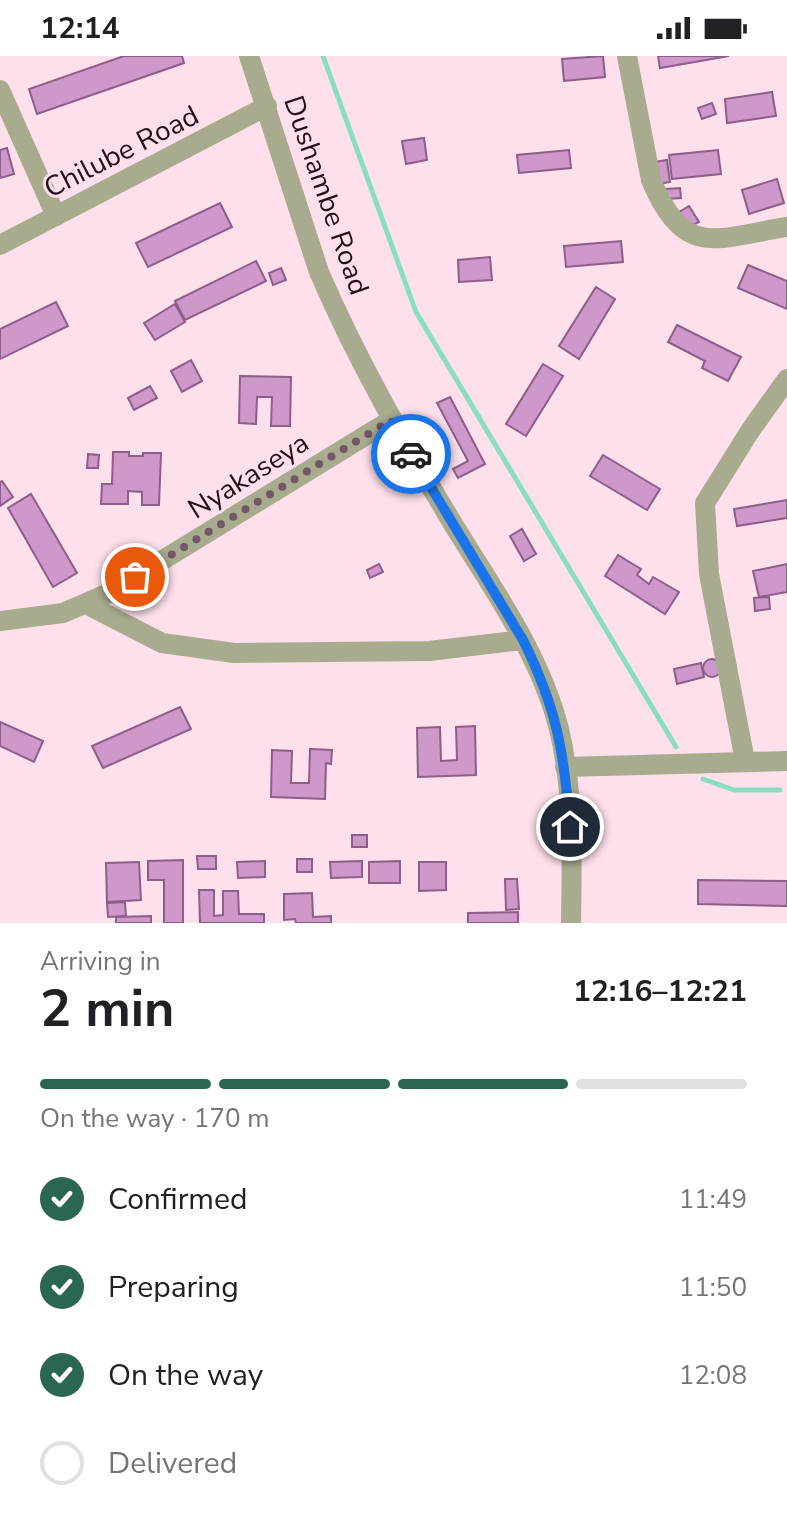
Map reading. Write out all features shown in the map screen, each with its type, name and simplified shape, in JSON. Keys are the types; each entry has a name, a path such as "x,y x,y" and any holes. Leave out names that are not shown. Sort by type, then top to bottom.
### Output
{"street":[{"name":"Dushambe Road","path":"249,56 319,272 391,420 523,640 549,698 559,729 565,767 570,827 571,923"},
{"path":"627,56 651,180 659,198 679,225 698,238 706,239 787,227"},
{"path":"0,90 56,216"},
{"name":"Chilube Road","path":"0,245 267,106"},
{"path":"745,761 711,582 705,503 787,379"},
{"name":"Nyakaseya","path":"0,621 34,619 86,604 109,593 391,420"},
{"path":"86,604 162,643 234,653 429,651 523,640"},
{"path":"565,767 787,761"}],"building":[{"path":"124,56 182,56 184,63 37,114 29,89"},
{"path":"603,56 605,77 564,81 562,59"},
{"path":"658,56 729,56 660,68"},
{"path":"772,92 776,116 727,123 725,99"},
{"path":"712,103 716,114 702,119 698,108"},
{"path":"424,138 427,160 406,164 402,141"},
{"path":"7,148 14,174 0,178 0,150"},
{"path":"569,150 571,168 519,173 517,155"},
{"path":"718,150 721,174 672,179 669,155"},
{"path":"667,160 670,182 658,184 654,162"},
{"path":"777,179 784,203 749,214 742,190"},
{"path":"680,188 681,198 667,199 666,189"},
{"path":"220,203 232,227 148,267 136,243"},
{"path":"689,206 699,222 688,228 679,212"},
{"path":"621,241 623,262 566,267 564,246"},
{"path":"490,257 492,280 459,282 458,260"},
{"path":"256,261 266,281 185,320 175,301"},
{"path":"748,265 787,281 787,309 738,288"},
{"path":"281,268 286,280 273,285 269,273"},
{"path":"596,287 615,299 579,359 559,346"},
{"path":"56,302 68,326 0,359 0,329"},
{"path":"175,304 185,322 155,340 144,323"},
{"path":"677,325 741,357 728,381 702,368 705,361 668,342"},
{"path":"191,360 202,381 182,392 171,371"},
{"path":"543,364 563,376 526,436 506,424"},
{"path":"240,376 291,377 290,426 271,426 272,397 257,397 256,424 239,423"},
{"path":"150,386 157,398 134,410 128,398"},
{"path":"450,397 485,464 458,478 453,469 468,461 437,403"},
{"path":"113,452 129,452 129,456 161,453 159,505 142,505 142,492 128,491 128,504 101,504 102,484 112,484"},
{"path":"88,454 99,455 98,468 87,468"},
{"path":"603,455 660,489 647,510 590,476"},
{"path":"0,482 13,497 0,506"},
{"path":"31,494 77,573 53,587 8,508"},
{"path":"787,500 787,518 737,526 734,509"},
{"path":"522,529 536,554 524,561 510,536"},
{"path":"618,555 641,569 637,575 649,584 653,577 679,592 665,614 605,576"},
{"path":"379,564 383,572 370,578 367,570"},
{"path":"787,564 787,592 759,597 753,571"},
{"path":"769,597 770,609 755,611 754,598"},
{"path":"712,659 721,668 712,677 703,668"},
{"path":"701,663 704,677 677,684 674,669"},
{"path":"180,707 191,729 103,768 92,746"},
{"path":"0,722 43,741 34,762 0,746"},
{"path":"475,726 476,775 418,777 417,728 440,727 441,761 457,760 456,727"},
{"path":"310,749 332,750 331,764 326,763 325,799 271,797 272,750 292,751 291,783 309,783"},
{"path":"352,835 367,835 367,847 352,847"},
{"path":"197,856 216,856 216,869 198,869"},
{"path":"297,859 312,859 312,872 297,872"},
{"path":"183,860 183,923 164,923 164,880 148,880 148,861"},
{"path":"265,861 265,877 238,878 237,862"},
{"path":"362,861 362,877 331,878 330,862"},
{"path":"400,861 400,883 369,883 369,862"},
{"path":"139,862 141,900 107,902 106,863"},
{"path":"419,862 446,862 446,890 419,891"},
{"path":"505,879 517,879 519,909 506,910"},
{"path":"698,880 787,881 787,906 698,904"},
{"path":"199,890 214,890 214,916 223,915 223,891 238,891 239,914 264,914 264,923 200,923"},
{"path":"312,893 313,917 331,916 331,923 284,920 284,894"},
{"path":"125,902 126,916 108,917 107,903"},
{"path":"518,912 518,923 468,923 468,913"},
{"path":"151,916 151,923 116,923 116,917"}],"waterway":[{"path":"323,56 416,312 676,747"},
{"path":"703,779 734,790 780,790"}],"way so far":[{"path":"135,577 391,420 411,454"}],"route":[{"path":"411,454 523,640 537,669 559,729 570,827"}]}
